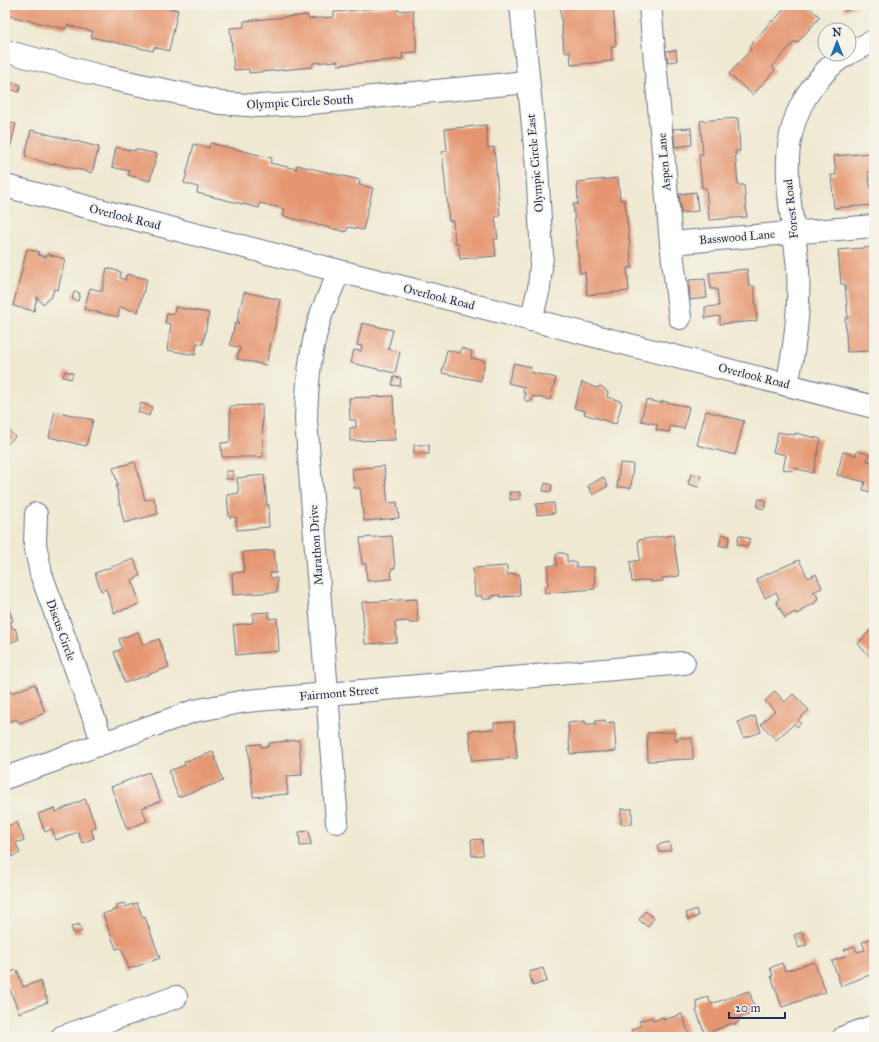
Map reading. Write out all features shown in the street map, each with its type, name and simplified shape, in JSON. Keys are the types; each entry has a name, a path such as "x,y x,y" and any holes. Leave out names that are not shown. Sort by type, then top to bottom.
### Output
{"street":[{"name":"Olympic Circle East","path":"520,5 537,167 542,256 539,288 531,320"},
{"name":"Aspen Lane","path":"650,5 671,242 680,318"},
{"name":"Forest Road","path":"857,49 874,40"},
{"name":"Olympic Circle South","path":"5,51 108,78 220,103 260,106 300,104 528,82"},
{"name":"Forest Road","path":"787,385 794,347 798,309 798,271 789,196 787,159 789,138 797,113 810,90 827,70 838,62"},
{"name":"Overlook Road","path":"5,186 874,407"},
{"name":"Basswood Lane","path":"671,242 874,226"},
{"name":"Marathon Drive","path":"337,822 333,753 327,694 306,420 307,387 315,338 322,312 339,272"},
{"name":"Discus Circle","path":"36,514 36,544 41,574 103,743"},
{"name":"Fairmont Street","path":"5,778 194,711 246,701 684,663"},
{"path":"62,1037 176,997"},
{"path":"844,1037 874,1026"}],"building":[{"path":"5,5 166,5 165,7 178,10 169,51 154,47 153,51 91,37 93,31 67,25 66,29 5,15"},
{"path":"560,5 613,5 616,46 611,47 612,61 571,65 570,52 564,52"},
{"path":"779,5 806,5 820,17 797,43 795,41 772,67 775,70 753,95 729,74 751,49 749,47 772,20 773,22 784,9"},
{"path":"842,5 860,5 845,11"},
{"path":"398,6 398,11 413,10 417,52 402,53 403,59 338,65 338,61 313,63 313,67 249,73 249,69 234,70 230,28 244,27 244,21 308,15 308,19 334,17 334,12"},
{"path":"676,50 677,61 668,62 666,51"},
{"path":"13,82 21,85 19,92 10,89"},
{"path":"738,118 740,151 735,151 738,185 744,185 747,217 709,220 706,188 702,188 699,154 703,154 700,121"},
{"path":"5,122 16,124 9,152 5,151"},
{"path":"486,125 488,148 494,147 500,216 495,217 498,239 494,239 496,256 460,259 458,243 455,243 453,221 449,221 442,152 447,151 445,129"},
{"path":"691,128 692,145 675,147 673,129"},
{"path":"31,130 99,147 92,173 54,163 53,165 25,156"},
{"path":"210,143 272,158 270,163 296,169 297,165 360,180 359,185 373,188 363,230 348,227 346,232 283,216 285,209 260,203 259,208 197,193 198,187 184,183 194,144 209,148"},
{"path":"116,147 134,151 135,149 157,154 150,181 128,175 129,171 112,167"},
{"path":"872,153 874,171 868,172 873,205 834,208 831,175 836,175 834,156"},
{"path":"618,178 620,200 625,200 632,268 627,268 629,291 587,295 585,272 580,273 573,204 578,204 577,182"},
{"path":"696,192 698,211 681,213 679,194"},
{"path":"874,247 874,351 847,352 845,318 848,318 845,284 841,284 838,250"},
{"path":"27,249 39,252 38,255 46,257 47,254 65,259 58,290 54,289 52,296 43,304 37,297 34,311 13,306"},
{"path":"107,268 121,272 120,278 125,280 127,274 147,279 138,312 120,307 118,317 84,309 90,288 102,291"},
{"path":"747,269 749,286 754,286 757,321 720,324 720,316 705,318 705,307 719,306 717,289 711,289 709,273"},
{"path":"705,279 707,298 690,300 689,280"},
{"path":"74,292 80,293 78,301 72,299"},
{"path":"244,292 281,300 266,365 237,359 240,348 230,345 235,323 238,324 239,321 237,321"},
{"path":"175,307 209,313 203,344 197,343 195,355 167,350 171,324 165,323 167,313 174,314"},
{"path":"362,323 393,330 388,349 400,352 395,373 351,363 354,350 361,351 362,346 357,345"},
{"path":"461,348 472,351 471,358 485,361 481,381 442,373 447,350 460,353"},
{"path":"514,363 531,367 530,372 556,378 550,400 533,396 531,402 526,401 524,399 526,394 523,393 524,387 508,383"},
{"path":"65,371 73,373 71,379 63,377"},
{"path":"394,377 401,378 400,386 392,385"},
{"path":"582,382 596,388 600,386 604,388 608,392 607,397 622,403 616,424 584,414 585,411 574,408"},
{"path":"393,396 395,440 350,441 350,428 356,427 356,420 350,420 349,398"},
{"path":"646,400 662,403 662,401 689,407 684,429 670,426 669,432 656,430 657,424 641,421"},
{"path":"141,403 152,407 149,416 138,412"},
{"path":"262,405 263,457 222,457 221,443 230,442 230,406"},
{"path":"55,411 93,420 86,446 49,437"},
{"path":"706,411 744,421 735,455 697,445"},
{"path":"5,426 15,437 5,446"},
{"path":"778,432 795,435 795,433 821,439 813,473 794,468 793,471 783,469 786,455 773,452"},
{"path":"414,445 429,445 429,454 414,454"},
{"path":"857,451 869,454 867,461 874,462 874,493 863,490 865,482 837,475 843,452 856,455"},
{"path":"135,462 145,500 154,498 158,514 124,523 116,486 118,485 113,468"},
{"path":"620,463 633,464 631,488 617,487"},
{"path":"384,466 388,503 397,502 399,518 364,521 360,488 354,488 352,469"},
{"path":"226,471 233,471 233,479 226,479"},
{"path":"691,474 701,476 698,487 688,484"},
{"path":"264,475 267,505 269,505 269,527 237,530 236,517 229,517 227,495 239,493 237,478"},
{"path":"603,477 608,486 593,495 588,486"},
{"path":"545,483 552,485 551,492 543,491"},
{"path":"509,492 520,492 520,499 510,500"},
{"path":"759,499 766,500 764,509 757,507"},
{"path":"554,503 555,513 537,515 536,504"},
{"path":"722,534 730,537 727,547 719,545"},
{"path":"673,535 679,576 662,578 663,581 650,582 650,580 632,582 630,562 640,560 638,540"},
{"path":"739,535 750,539 747,547 737,544"},
{"path":"392,536 395,568 391,569 392,579 367,581 366,564 362,564 360,538"},
{"path":"274,550 276,573 270,573 271,578 277,578 277,592 233,595 232,573 244,572 243,552"},
{"path":"559,553 567,555 567,562 576,562 576,567 594,567 595,589 545,593 545,586 548,586 548,566 557,565 556,555"},
{"path":"134,559 140,576 132,580 140,604 114,613 106,589 101,591 95,573"},
{"path":"799,560 808,578 816,574 822,588 813,592 818,598 815,603 796,614 795,612 785,618 776,601 779,599 776,592 765,598 756,579"},
{"path":"507,566 507,574 519,574 520,596 500,597 500,595 492,596 492,599 482,599 482,596 475,596 473,568"},
{"path":"417,599 418,623 409,623 409,621 395,622 397,642 365,644 362,602"},
{"path":"5,600 13,621 10,622 13,629 15,628 19,639 5,645"},
{"path":"269,612 269,619 277,618 279,651 236,655 233,625 253,623 253,613"},
{"path":"874,626 874,661 858,644"},
{"path":"138,632 143,645 159,639 169,667 125,683 114,652 122,649 119,639"},
{"path":"35,684 45,713 19,723 17,719 5,723 5,688 9,686 11,693"},
{"path":"775,691 785,702 793,694 809,710 798,720 801,723 797,727 794,724 776,740 761,724 775,711 765,701"},
{"path":"755,716 761,732 744,738 738,722"},
{"path":"605,720 605,723 614,722 616,751 570,754 568,723 585,721 585,724 596,724 595,721"},
{"path":"514,722 517,758 472,761 469,731 494,729 494,723"},
{"path":"675,732 675,741 678,741 677,738 692,738 693,759 648,761 647,733"},
{"path":"299,740 302,775 286,776 288,794 253,797 248,745 261,744 261,747 269,746 269,743"},
{"path":"213,752 223,781 178,797 169,771 185,765 184,762"},
{"path":"149,772 161,801 142,808 147,821 127,829 111,787"},
{"path":"85,799 96,827 91,829 94,838 82,843 78,832 56,840 52,829 45,832 38,814 55,808 56,812"},
{"path":"621,809 632,809 632,824 621,824"},
{"path":"17,822 24,840 16,843 20,853 5,859 5,827"},
{"path":"309,831 311,845 300,846 299,832"},
{"path":"482,839 483,855 472,856 471,840"},
{"path":"669,842 671,850 659,852 657,845"},
{"path":"124,903 125,907 137,903 143,918 145,917 160,958 129,969 121,948 116,949 103,914 118,909 116,905"},
{"path":"696,909 698,916 688,920 686,913"},
{"path":"645,911 654,918 648,927 639,920"},
{"path":"79,924 82,931 74,934 71,927"},
{"path":"802,932 807,945 799,948 794,935"},
{"path":"874,937 874,973 841,986 832,961 846,956 844,950 854,946 857,952 865,950 862,942"},
{"path":"814,962 826,992 782,1007 771,976 773,976 770,968 782,963 785,971"},
{"path":"543,968 547,981 533,986 529,972"},
{"path":"17,970 23,987 40,981 48,1002 19,1013 5,977 5,974"},
{"path":"749,991 756,1011 738,1018 739,1021 736,1024 730,1024 705,1034 696,1010 698,1009 696,1001 708,997 711,1004"},
{"path":"682,1014 689,1034 680,1037 633,1037 631,1030 641,1026 639,1021 652,1017 653,1021 663,1017 664,1020"}]}
